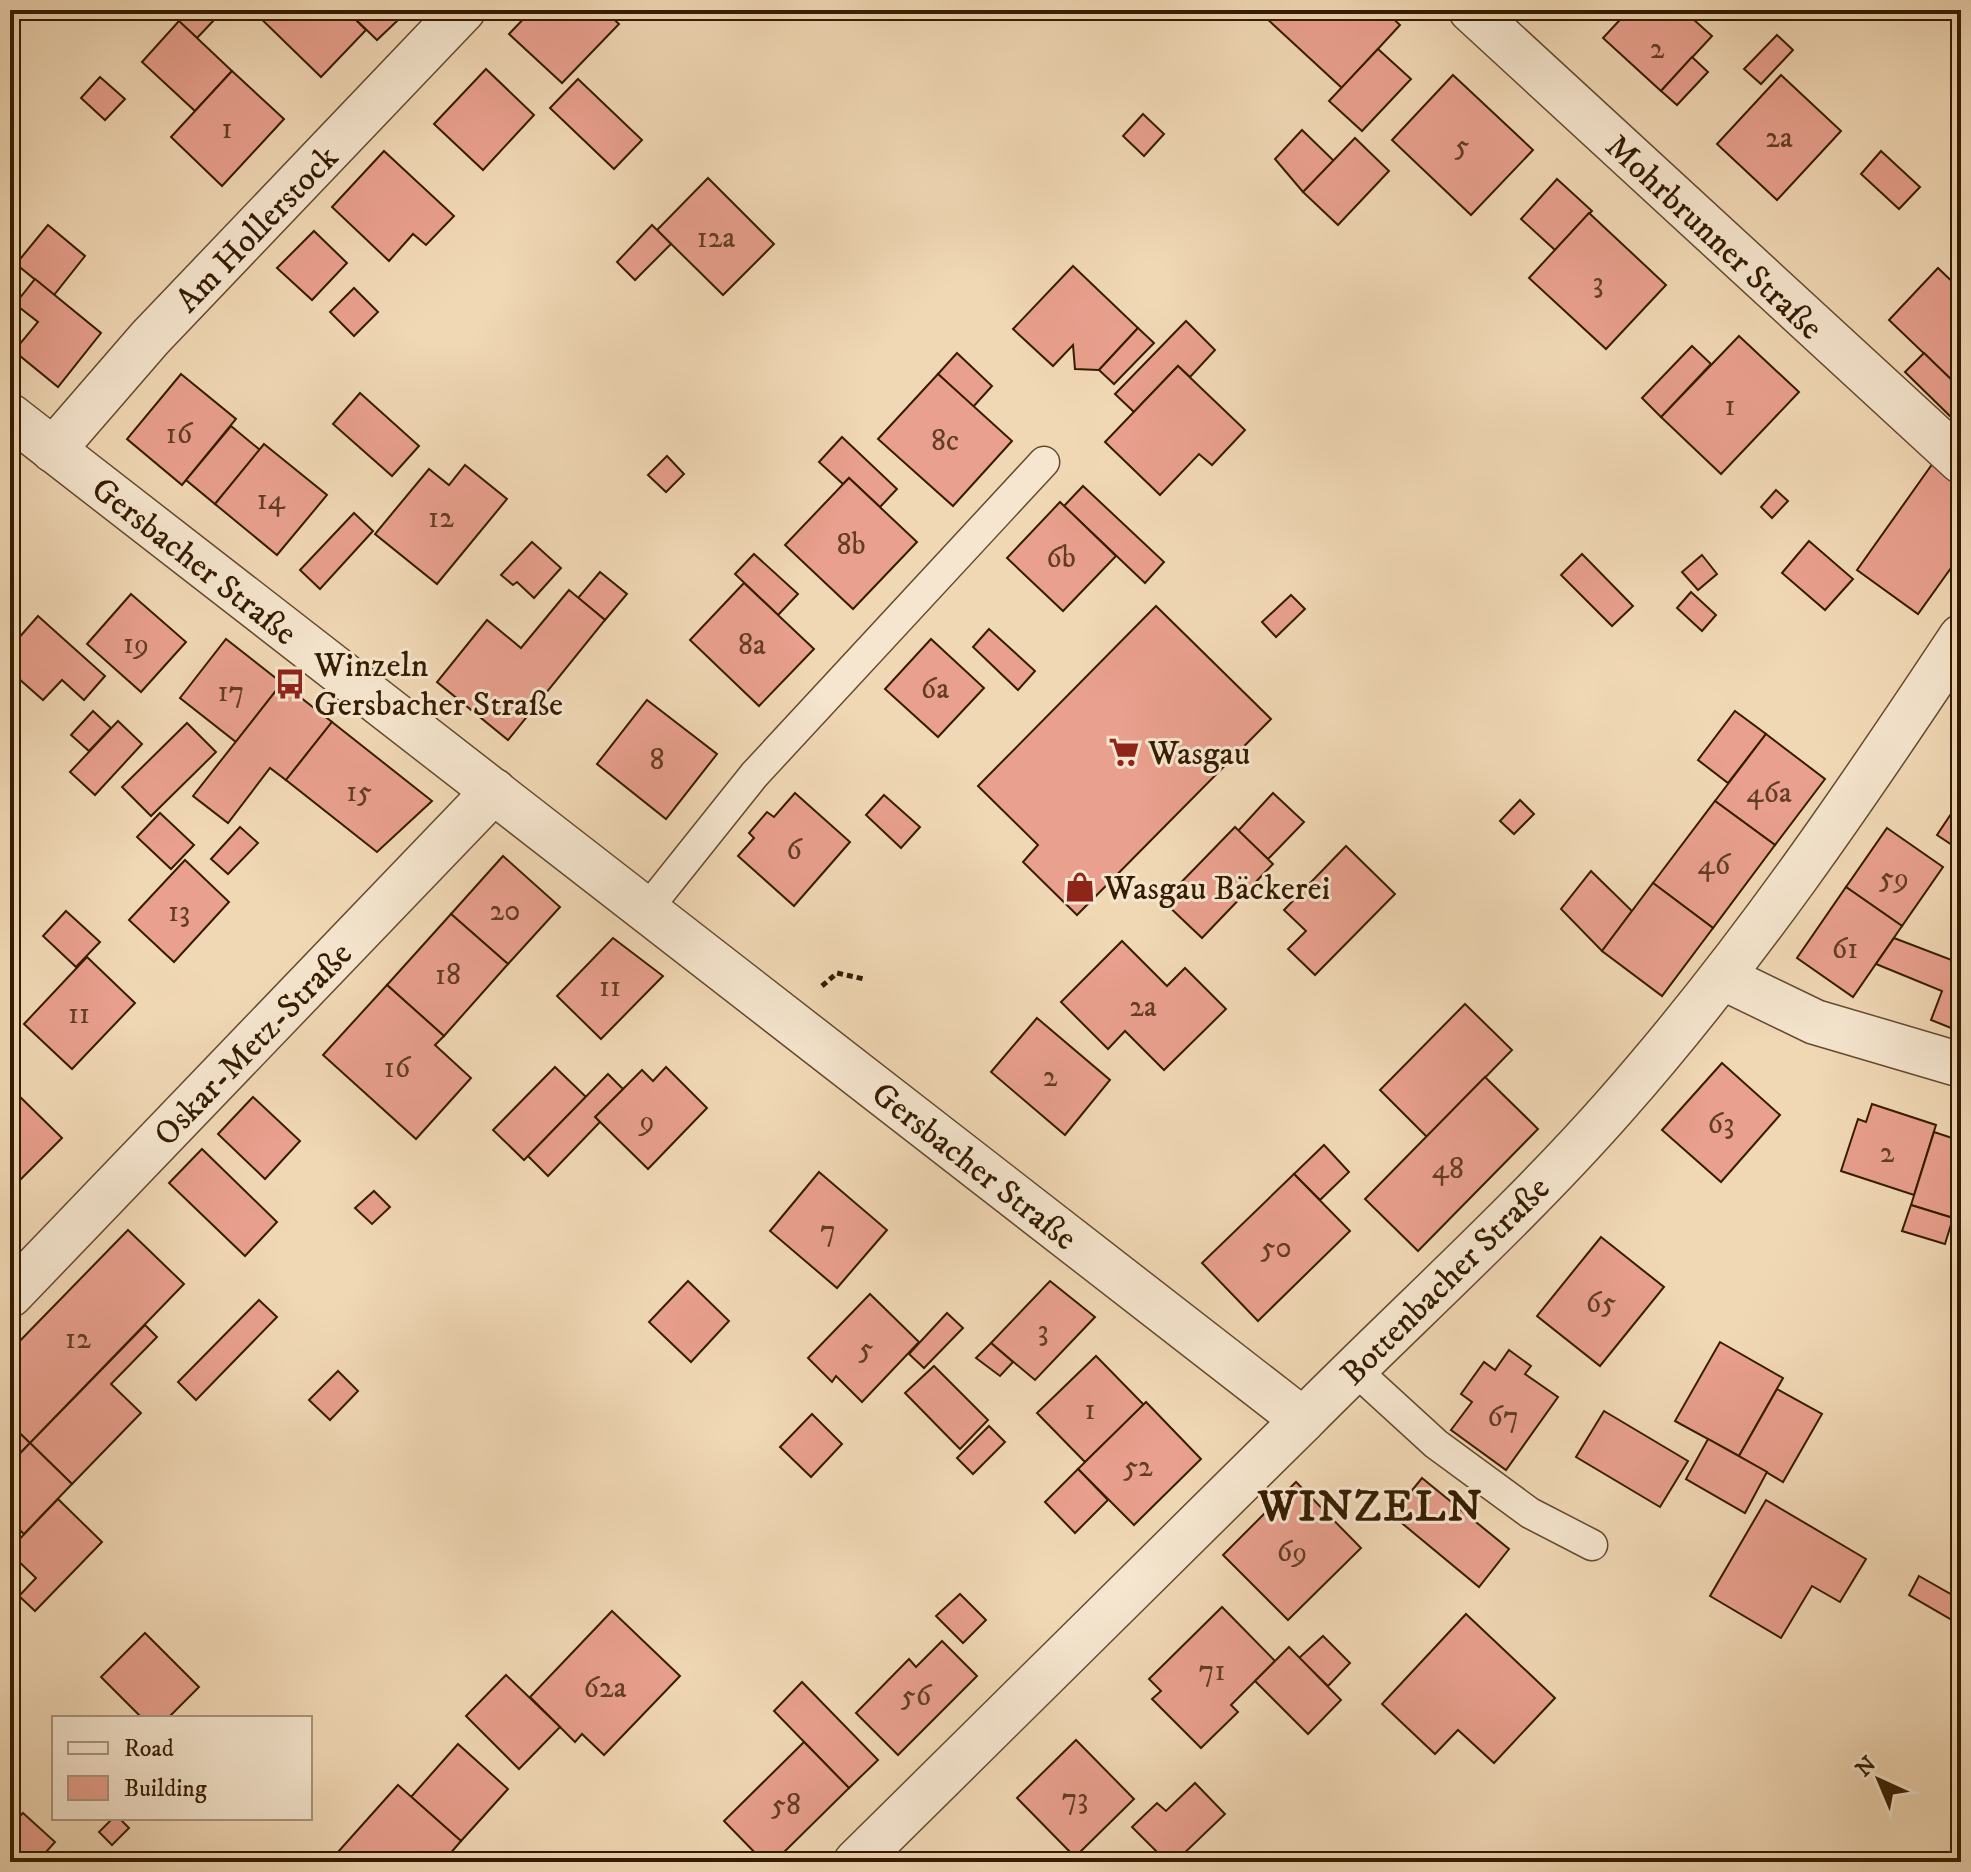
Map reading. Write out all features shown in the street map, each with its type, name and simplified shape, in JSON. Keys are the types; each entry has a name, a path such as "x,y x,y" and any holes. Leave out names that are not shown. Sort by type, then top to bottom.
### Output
{"street":[{"name":"Am Hollerstock","path":"53,450 150,338 463,10"},
{"name":"Mohrbrunner Straße","path":"1471,10 1961,461"},
{"name":"Gersbacher Straße","path":"10,416 1303,1420"},
{"name":"Bottenbacher Straße","path":"856,1862 1612,1109 1724,978 1827,838 1961,637"},
{"name":"Oskar-Metz-Straße","path":"10,1295 494,791"},
{"path":"1724,978 1815,1022 1961,1065"}],"lane":[{"path":"647,909 754,775 1044,462"},
{"path":"1354,1369 1436,1444 1530,1513 1592,1545"}],"building":[{"path":"175,10 205,10 215,19 197,38 171,14"},
{"path":"252,10 346,10 366,30 321,77"},
{"path":"385,10 397,21 377,40 347,11"},
{"path":"532,10 604,10 619,24 562,83 509,34"},
{"path":"1269,10 1384,10 1400,25 1342,88 1264,16"},
{"path":"1629,10 1683,10 1712,36 1661,91 1603,38"},
{"path":"179,21 232,71 195,111 142,62"},
{"path":"1777,35 1793,50 1761,84 1744,69"},
{"path":"1378,49 1411,79 1362,131 1329,101"},
{"path":"1692,57 1708,72 1677,105 1661,91"},
{"path":"486,69 534,115 483,170 434,124"},
{"path":"232,71 284,119 222,186 171,137"},
{"path":"1453,75 1533,150 1471,215 1392,140"},
{"path":"1781,75 1841,131 1777,200 1717,144"},
{"path":"100,77 125,99 105,120 81,98"},
{"path":"578,79 642,140 614,169 550,108"},
{"path":"1143,114 1164,134 1144,156 1123,136"},
{"path":"1302,130 1334,161 1303,192 1275,159"},
{"path":"1355,138 1389,171 1338,225 1303,192"},
{"path":"384,151 454,216 426,245 413,234 389,261 332,207"},
{"path":"1881,151 1920,187 1899,209 1861,174"},
{"path":"708,178 774,244 723,295 657,230"},
{"path":"1557,179 1592,211 1555,250 1521,219"},
{"path":"1589,213 1666,285 1606,349 1529,278"},
{"path":"48,225 85,256 54,295 16,264"},
{"path":"652,225 671,244 635,280 617,262"},
{"path":"314,231 347,263 312,300 277,268"},
{"path":"1073,266 1138,328 1099,370 1075,369 1073,345 1053,366 1013,329"},
{"path":"1938,268 1961,290 1961,389 1889,320"},
{"path":"35,279 101,333 58,387 14,351 38,322 15,304"},
{"path":"354,288 378,312 354,336 330,312"},
{"path":"1186,321 1215,350 1190,377 1178,366 1134,412 1115,394"},
{"path":"1138,328 1154,343 1114,384 1099,370"},
{"path":"1739,336 1799,392 1721,474 1661,417"},
{"path":"1692,346 1711,364 1661,417 1642,398"},
{"path":"957,353 992,386 973,407 938,374"},
{"path":"1924,353 1961,389 1961,411 1953,419 1905,372"},
{"path":"1178,366 1245,430 1212,465 1199,454 1160,495 1105,442"},
{"path":"181,374 236,419 182,485 127,439"},
{"path":"938,374 1012,441 953,506 878,439"},
{"path":"360,393 419,446 392,476 333,424"},
{"path":"231,426 260,450 215,504 186,480"},
{"path":"842,437 897,489 880,507 849,478 843,484 819,462"},
{"path":"264,444 327,495 277,555 215,504"},
{"path":"667,456 684,474 666,492 648,475"},
{"path":"1933,463 1961,491 1961,554 1918,614 1857,570"},
{"path":"465,465 507,499 437,584 375,534 429,469 449,485"},
{"path":"849,478 917,542 853,609 785,545"},
{"path":"1083,486 1164,562 1145,583 1064,506"},
{"path":"1776,490 1788,501 1772,518 1761,507"},
{"path":"1060,502 1116,556 1063,611 1007,558"},
{"path":"354,513 373,531 320,589 300,570"},
{"path":"1809,541 1853,579 1825,610 1782,573"},
{"path":"532,542 561,568 534,598 517,582 513,585 501,575"},
{"path":"754,554 798,594 778,615 735,574"},
{"path":"1582,554 1633,606 1612,626 1561,575"},
{"path":"1702,555 1717,574 1698,590 1682,572"},
{"path":"600,572 627,594 605,620 578,598"},
{"path":"744,583 814,649 759,706 690,640"},
{"path":"569,590 605,620 508,740 437,682 487,620 521,648"},
{"path":"1691,592 1716,615 1702,631 1677,608"},
{"path":"131,594 186,642 141,692 87,644"},
{"path":"1291,595 1305,609 1276,637 1262,622"},
{"name":"Wasgau","path":"1156,606 1271,719 1077,915 1023,862 1038,845 978,786"},
{"path":"38,616 105,676 84,700 62,680 43,700 10,671 10,648"},
{"path":"989,629 1035,671 1018,690 973,647"},
{"path":"226,639 282,683 236,742 180,698"},
{"path":"931,639 984,688 938,737 885,689"},
{"path":"282,683 332,722 286,780 270,768 228,823 193,796"},
{"path":"647,700 717,754 666,819 597,764"},
{"path":"93,711 111,728 89,751 71,735"},
{"path":"1735,711 1766,734 1728,783 1698,760"},
{"path":"118,721 142,744 95,795 70,772"},
{"path":"332,722 432,801 377,852 286,780"},
{"path":"187,723 216,752 151,816 122,787"},
{"path":"1766,734 1825,779 1775,845 1715,801"},
{"path":"795,793 850,842 794,906 738,856 754,838 749,833 767,812 774,817"},
{"path":"1273,793 1304,822 1268,859 1238,831"},
{"path":"884,795 920,827 901,848 866,815"},
{"path":"1961,799 1961,851 1937,835"},
{"path":"1520,800 1534,814 1514,834 1500,821"},
{"path":"1715,801 1775,845 1713,928 1653,883"},
{"path":"160,813 194,845 171,869 137,837"},
{"path":"240,827 258,843 228,874 211,859"},
{"path":"1235,827 1273,864 1202,938 1163,901"},
{"path":"1887,828 1943,867 1902,926 1846,887"},
{"path":"1346,846 1395,894 1315,975 1288,949 1306,931 1284,910"},
{"path":"503,856 560,907 508,964 451,914"},
{"path":"185,860 229,902 174,962 129,920"},
{"path":"1591,871 1632,911 1602,951 1561,909"},
{"path":"1653,883 1713,928 1662,996 1602,951"},
{"path":"1846,887 1902,926 1853,997 1797,958"},
{"path":"66,911 100,942 76,967 43,936"},
{"path":"451,914 508,964 444,1036 387,985"},
{"path":"613,938 663,976 601,1039 557,996"},
{"path":"1894,938 1954,961 1957,952 1961,954 1961,1032 1931,1020 1942,991 1876,964"},
{"path":"1122,941 1167,986 1185,968 1226,1009 1164,1070 1125,1031 1108,1049 1061,1002"},
{"path":"87,957 135,1003 72,1069 24,1024"},
{"path":"387,985 444,1036 435,1045 471,1078 416,1139 323,1055"},
{"path":"1465,1004 1512,1050 1427,1137 1380,1090"},
{"path":"1037,1018 1110,1080 1065,1135 991,1072"},
{"path":"1722,1063 1780,1115 1721,1182 1662,1130"},
{"path":"555,1067 586,1097 524,1160 493,1130"},
{"path":"666,1067 707,1108 648,1169 595,1117 642,1070 653,1081"},
{"path":"608,1074 623,1089 595,1117 600,1122 548,1176 528,1156"},
{"path":"1485,1077 1538,1129 1418,1251 1365,1199"},
{"path":"10,1087 62,1138 18,1182 10,1173"},
{"path":"253,1097 300,1141 265,1179 218,1134"},
{"path":"1872,1104 1936,1125 1914,1195 1841,1171 1858,1119 1866,1122"},
{"path":"1934,1132 1961,1141 1961,1193 1953,1218 1911,1205"},
{"path":"1324,1145 1349,1172 1320,1200 1294,1174"},
{"path":"202,1149 277,1222 245,1256 169,1183"},
{"path":"819,1172 887,1230 837,1288 770,1231"},
{"path":"1294,1174 1350,1231 1258,1321 1202,1263"},
{"path":"374,1191 390,1207 372,1224 355,1208"},
{"path":"1911,1205 1953,1218 1945,1244 1902,1231"},
{"path":"128,1230 184,1284 30,1443 10,1424 10,1351"},
{"path":"1601,1237 1664,1287 1600,1366 1537,1316"},
{"path":"688,1281 729,1321 691,1362 649,1322"},
{"path":"1050,1281 1095,1317 1035,1380 991,1343"},
{"path":"870,1294 919,1342 862,1402 836,1376 832,1382 808,1358"},
{"path":"259,1300 277,1317 196,1400 178,1382"},
{"path":"947,1313 963,1328 924,1368 909,1354"},
{"path":"145,1325 157,1337 111,1384 141,1413 72,1484 30,1443"},
{"path":"1720,1342 1783,1378 1739,1456 1675,1421"},
{"path":"991,1343 1013,1362 1000,1376 976,1358"},
{"path":"1509,1350 1531,1366 1525,1374 1558,1397 1506,1470 1451,1430 1472,1402 1461,1394 1484,1362 1495,1370"},
{"path":"1096,1356 1144,1405 1085,1462 1037,1413"},
{"path":"934,1366 988,1420 960,1449 905,1393"},
{"path":"338,1371 358,1391 330,1420 309,1400"},
{"path":"1777,1389 1822,1414 1783,1482 1739,1456"},
{"path":"1146,1402 1201,1459 1134,1525 1078,1469"},
{"path":"1604,1411 1688,1461 1660,1507 1576,1457"},
{"path":"812,1414 842,1444 811,1477 780,1447"},
{"path":"10,1424 30,1443 10,1464"},
{"path":"989,1426 1005,1442 973,1474 957,1458"},
{"path":"1708,1439 1767,1472 1745,1513 1686,1479"},
{"path":"30,1443 72,1484 24,1534 10,1521 10,1464"},
{"path":"1078,1469 1108,1500 1075,1533 1045,1502"},
{"path":"1422,1478 1509,1549 1479,1587 1392,1515"},
{"path":"1296,1482 1361,1548 1288,1620 1223,1555"},
{"path":"58,1499 102,1542 35,1611 19,1596 36,1578 10,1553 10,1549"},
{"path":"1766,1500 1866,1559 1840,1602 1812,1586 1781,1638 1710,1596"},
{"path":"1919,1576 1961,1600 1952,1620 1909,1595"},
{"path":"960,1594 986,1620 963,1643 936,1616"},
{"path":"1222,1607 1275,1661 1231,1705 1238,1712 1201,1748 1152,1699 1161,1691 1149,1679"},
{"path":"612,1611 680,1676 604,1755 582,1734 575,1742 530,1697"},
{"path":"1466,1614 1555,1698 1494,1763 1458,1730 1435,1754 1382,1704"},
{"path":"145,1633 199,1687 170,1716 140,1716 101,1677"},
{"path":"1323,1636 1350,1663 1328,1686 1299,1658"},
{"path":"942,1641 977,1676 898,1755 856,1713 909,1659 916,1667"},
{"path":"1289,1647 1341,1700 1308,1734 1255,1681"},
{"path":"506,1675 560,1727 519,1769 466,1716"},
{"path":"802,1682 878,1760 849,1788 774,1711"},
{"path":"1076,1740 1134,1799 1075,1857 1017,1798"},
{"path":"804,1742 849,1788 774,1862 764,1862 724,1821"},
{"path":"458,1744 508,1789 461,1841 411,1797"},
{"path":"1195,1783 1225,1814 1175,1862 1167,1862 1132,1827 1157,1803 1166,1811"},
{"path":"398,1785 461,1841 443,1862 329,1862"},
{"path":"23,1813 55,1842 37,1862 10,1862 10,1826"},
{"path":"111,1820 121,1820 129,1828 112,1845 99,1832"}],"place":[{"name":"Winzeln Gersbacher Straße","path":"290,684"},
{"name":"Wasgau","path":"1124,752"},
{"name":"Wasgau Bäckerei","path":"1080,887"}],"district":[{"name":"WINZELN","path":"1371,1505"}]}
